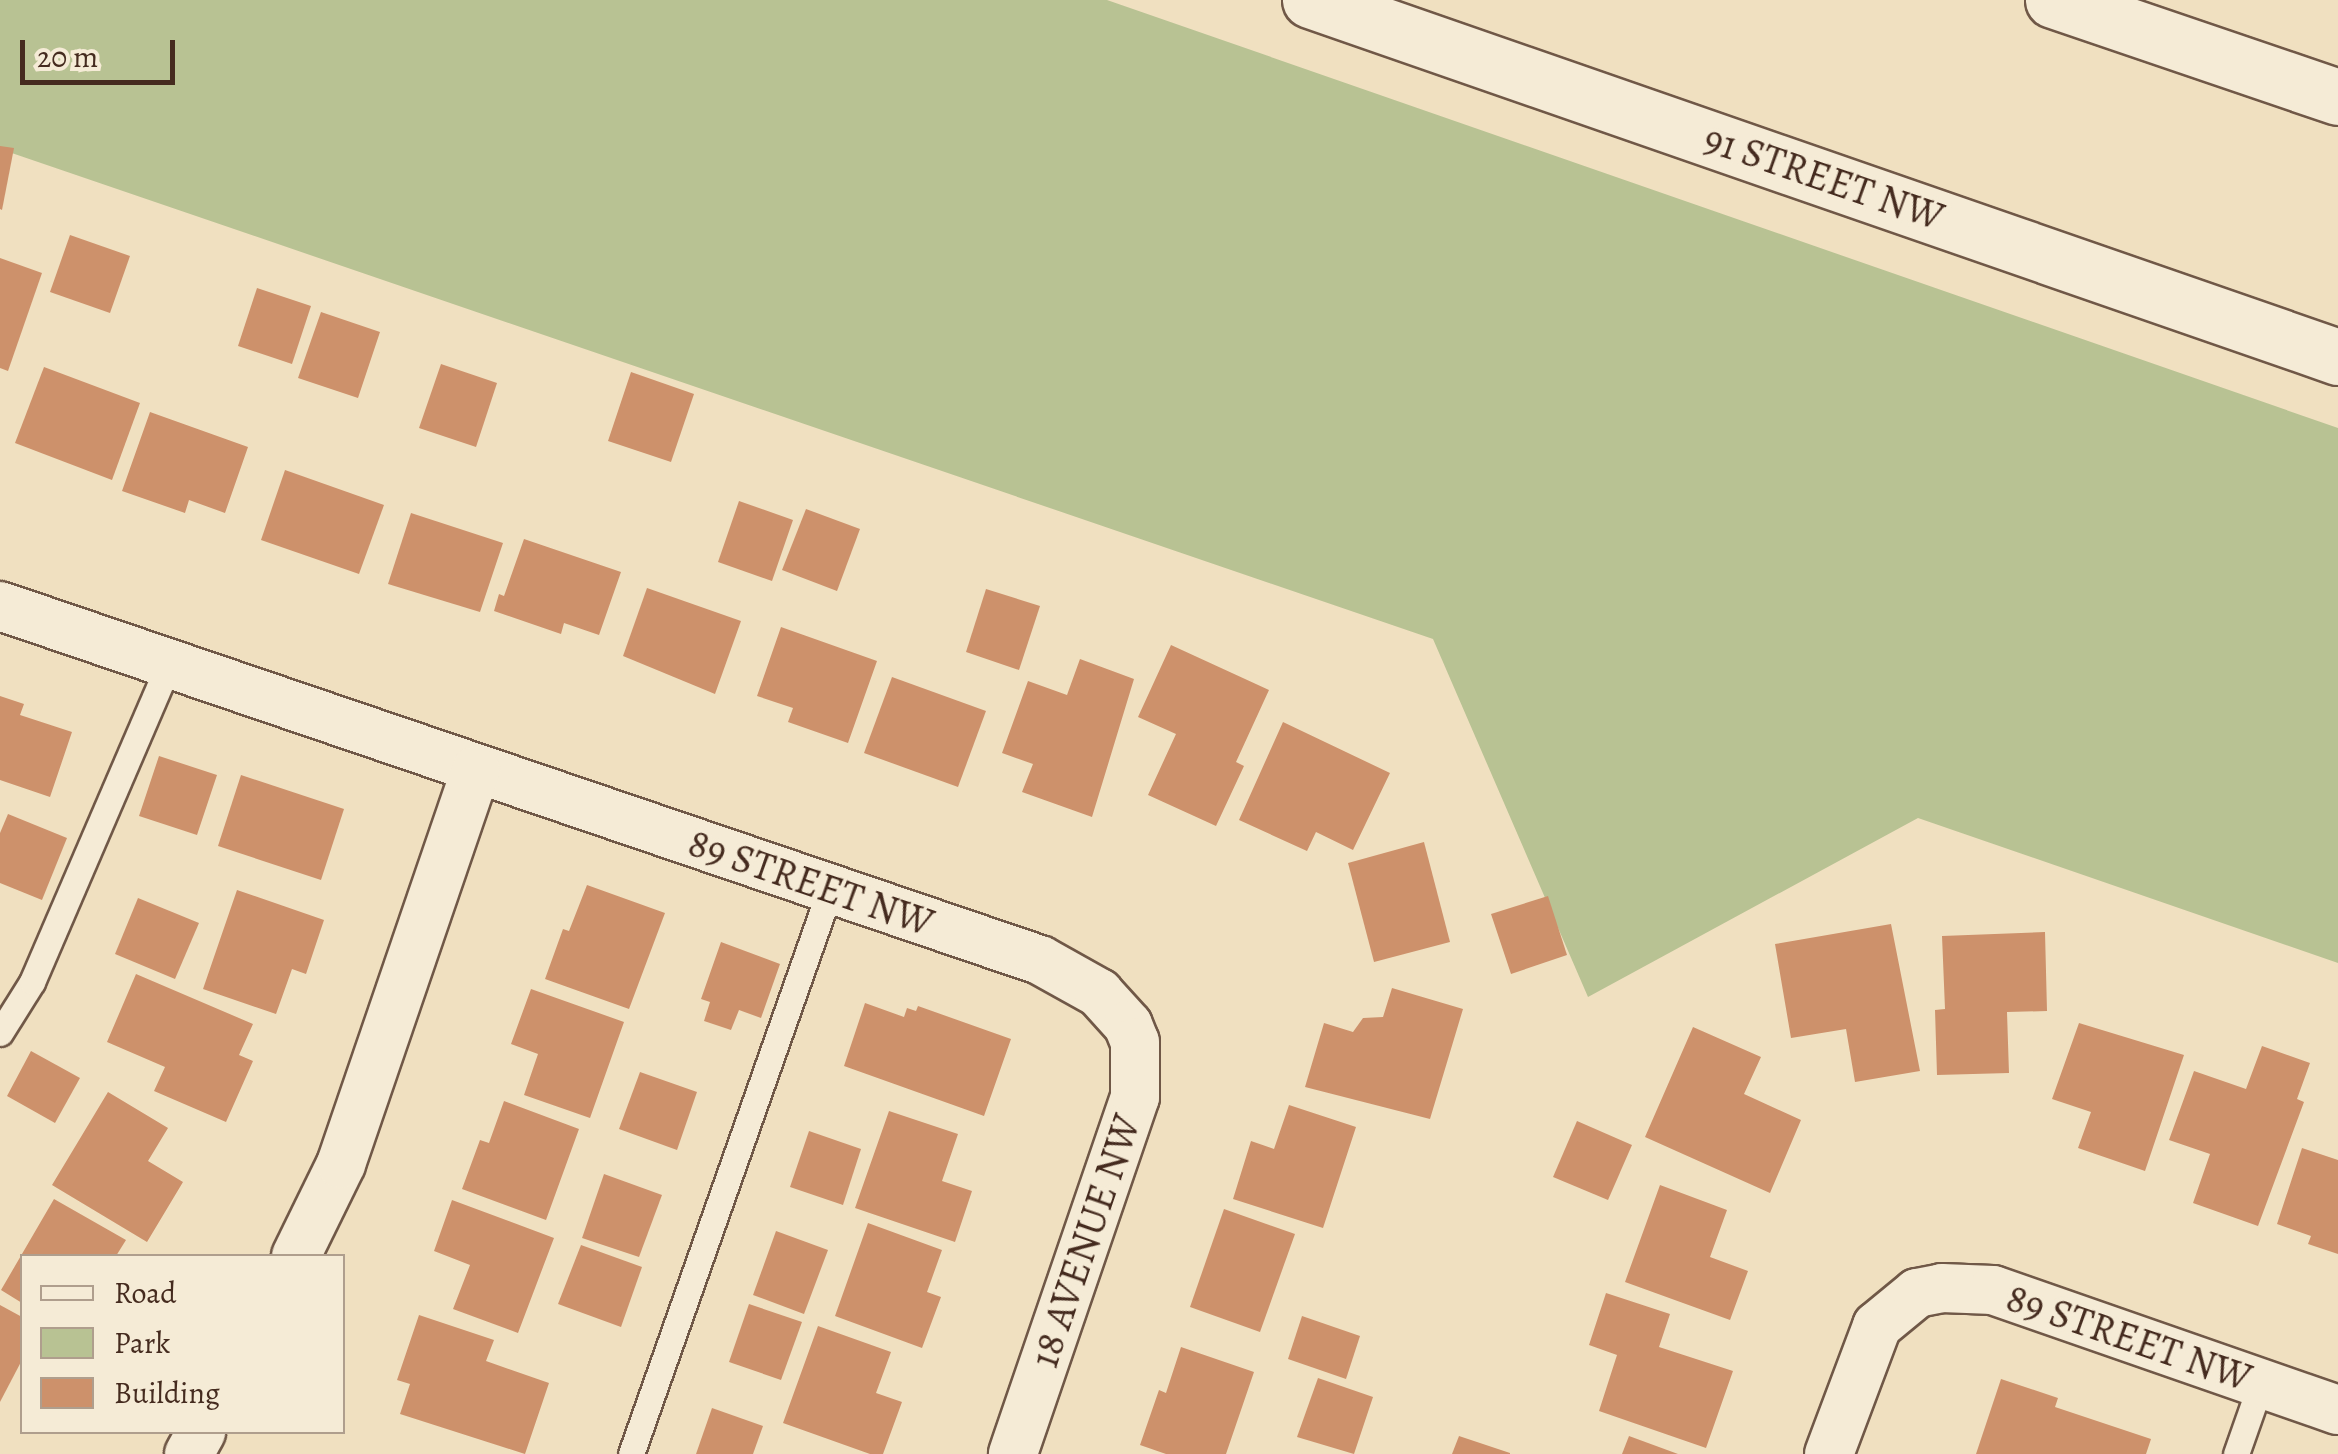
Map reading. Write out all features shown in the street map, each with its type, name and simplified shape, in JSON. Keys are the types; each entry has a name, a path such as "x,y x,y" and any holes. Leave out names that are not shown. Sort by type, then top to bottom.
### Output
{"main road":[{"name":"91 STREET NW","path":"1310,0 2338,357"},
{"path":"2053,0 2338,97"}],"street":[{"name":"89 STREET NW","path":"0,606 1074,976 1100,993 1128,1025"},
{"path":"297,1254 341,1164 476,770"},
{"name":"18 AVENUE NW","path":"1013,1454 1135,1097 1138,1067 1128,1025"},
{"name":"89 STREET NW","path":"1829,1454 1876,1326 1917,1293 1942,1288 1993,1290 2338,1410"}],"lane":[{"path":"0,1033 32,982 170,662"},
{"path":"631,1454 830,890"},
{"path":"2236,1454 2260,1384"}],"green space":[{"path":"0,0 1107,0 2338,428 2338,963 1918,818 1588,997 1433,639 0,149"}],"building":[{"path":"0,146 14,148 2,210 0,209"},
{"path":"70,235 130,256 110,313 50,292"},
{"path":"0,258 42,273 8,371 0,368"},
{"path":"257,288 311,306 292,364 238,346"},
{"path":"321,312 380,332 358,398 298,378"},
{"path":"441,364 497,383 476,447 419,428"},
{"path":"44,367 140,403 112,480 15,443"},
{"path":"631,372 694,394 671,462 608,441"},
{"path":"150,412 248,447 225,513 189,500 185,513 122,491"},
{"path":"285,470 384,505 359,574 261,540"},
{"path":"739,501 793,520 772,581 718,562"},
{"path":"806,509 860,529 837,591 782,570"},
{"path":"411,513 503,543 480,612 388,584"},
{"path":"524,539 621,572 599,635 564,623 561,634 494,611 499,594 504,596"},
{"path":"647,588 741,621 715,694 623,656"},
{"path":"986,589 1040,606 1019,670 966,652"},
{"path":"781,627 877,661 848,743 788,722 793,708 757,696"},
{"path":"1171,645 1269,690 1236,762 1244,766 1216,826 1148,795 1176,734 1138,717"},
{"path":"1080,659 1134,679 1092,817 1022,792 1033,764 1002,753 1028,681 1067,695"},
{"path":"892,677 986,711 958,787 864,753"},
{"path":"0,696 24,704 20,715 72,732 50,797 0,780"},
{"path":"1283,722 1390,773 1353,850 1316,832 1307,851 1239,820"},
{"path":"159,756 217,775 197,835 139,816"},
{"path":"241,775 344,809 321,880 218,846"},
{"path":"8,814 67,838 42,900 0,883 0,833"},
{"path":"1424,842 1450,942 1374,962 1348,863"},
{"path":"587,885 665,913 629,1009 545,979 563,929 569,931"},
{"path":"237,890 324,920 306,974 292,969 276,1014 203,989"},
{"path":"1548,896 1567,955 1511,974 1491,914"},
{"path":"138,898 199,923 175,979 115,954"},
{"path":"1891,924 1920,1071 1855,1082 1846,1029 1791,1038 1775,944"},
{"path":"2045,932 2047,1011 2007,1012 2009,1073 1937,1075 1935,1010 1945,1009 1942,936"},
{"path":"721,942 780,964 761,1018 739,1010 731,1030 704,1021 710,1002 701,999"},
{"path":"136,974 253,1024 239,1055 253,1061 226,1122 154,1091 165,1067 107,1042"},
{"path":"1392,988 1463,1009 1430,1119 1305,1087 1324,1023 1353,1032 1363,1018 1383,1017"},
{"path":"531,989 624,1022 590,1118 524,1095 538,1054 511,1044"},
{"path":"865,1003 904,1017 907,1008 916,1011 918,1006 1011,1039 984,1116 844,1066"},
{"path":"2079,1023 2184,1055 2145,1171 2078,1148 2091,1112 2052,1099"},
{"path":"1693,1027 1761,1057 1744,1094 1801,1120 1770,1193 1645,1137"},
{"path":"2262,1046 2310,1063 2297,1099 2304,1102 2258,1226 2193,1203 2210,1154 2169,1140 2194,1071 2246,1089"},
{"path":"31,1051 80,1078 55,1123 7,1096"},
{"path":"640,1072 697,1092 677,1150 619,1129"},
{"path":"108,1092 168,1128 148,1161 183,1182 147,1242 52,1185"},
{"path":"504,1101 579,1129 546,1220 462,1189 480,1140 489,1143"},
{"path":"1289,1105 1356,1127 1323,1228 1233,1199 1251,1141 1274,1149"},
{"path":"889,1111 958,1134 942,1181 972,1191 955,1242 855,1208"},
{"path":"1577,1121 1632,1145 1608,1200 1553,1177"},
{"path":"809,1131 861,1149 843,1205 790,1187"},
{"path":"2302,1148 2338,1160 2338,1254 2308,1244 2311,1236 2277,1224"},
{"path":"604,1174 662,1195 639,1257 582,1238"},
{"path":"1660,1185 1727,1210 1710,1257 1748,1271 1730,1320 1625,1282"},
{"path":"54,1199 126,1240 117,1254 22,1254"},
{"path":"452,1200 554,1238 518,1333 453,1309 470,1265 434,1251"},
{"path":"1224,1209 1295,1234 1260,1332 1190,1307"},
{"path":"868,1223 942,1250 927,1292 941,1297 922,1348 835,1316"},
{"path":"776,1231 828,1250 804,1314 753,1295"},
{"path":"581,1245 642,1267 621,1327 558,1304"},
{"path":"20,1257 20,1302 1,1290"},
{"path":"1606,1293 1670,1314 1659,1347 1733,1371 1706,1448 1599,1411 1617,1355 1589,1345"},
{"path":"749,1304 802,1322 781,1380 729,1362"},
{"path":"0,1305 20,1316 20,1364 0,1402"},
{"path":"419,1315 494,1340 486,1361 549,1383 525,1454 400,1414 410,1384 397,1380"},
{"path":"1302,1316 1360,1336 1346,1379 1288,1359"},
{"path":"818,1326 891,1352 876,1393 902,1402 883,1454 870,1454 783,1423"},
{"path":"1181,1347 1254,1372 1226,1454 1166,1454 1140,1445 1159,1390 1166,1393"},
{"path":"1318,1378 1373,1397 1354,1454 1297,1437"},
{"path":"2001,1379 2058,1398 2055,1407 2151,1439 2146,1454 1976,1454"},
{"path":"712,1408 763,1426 753,1454 696,1454"},
{"path":"1459,1436 1510,1453 1510,1454 1452,1454"},
{"path":"1629,1436 1678,1454 1622,1454"}]}
